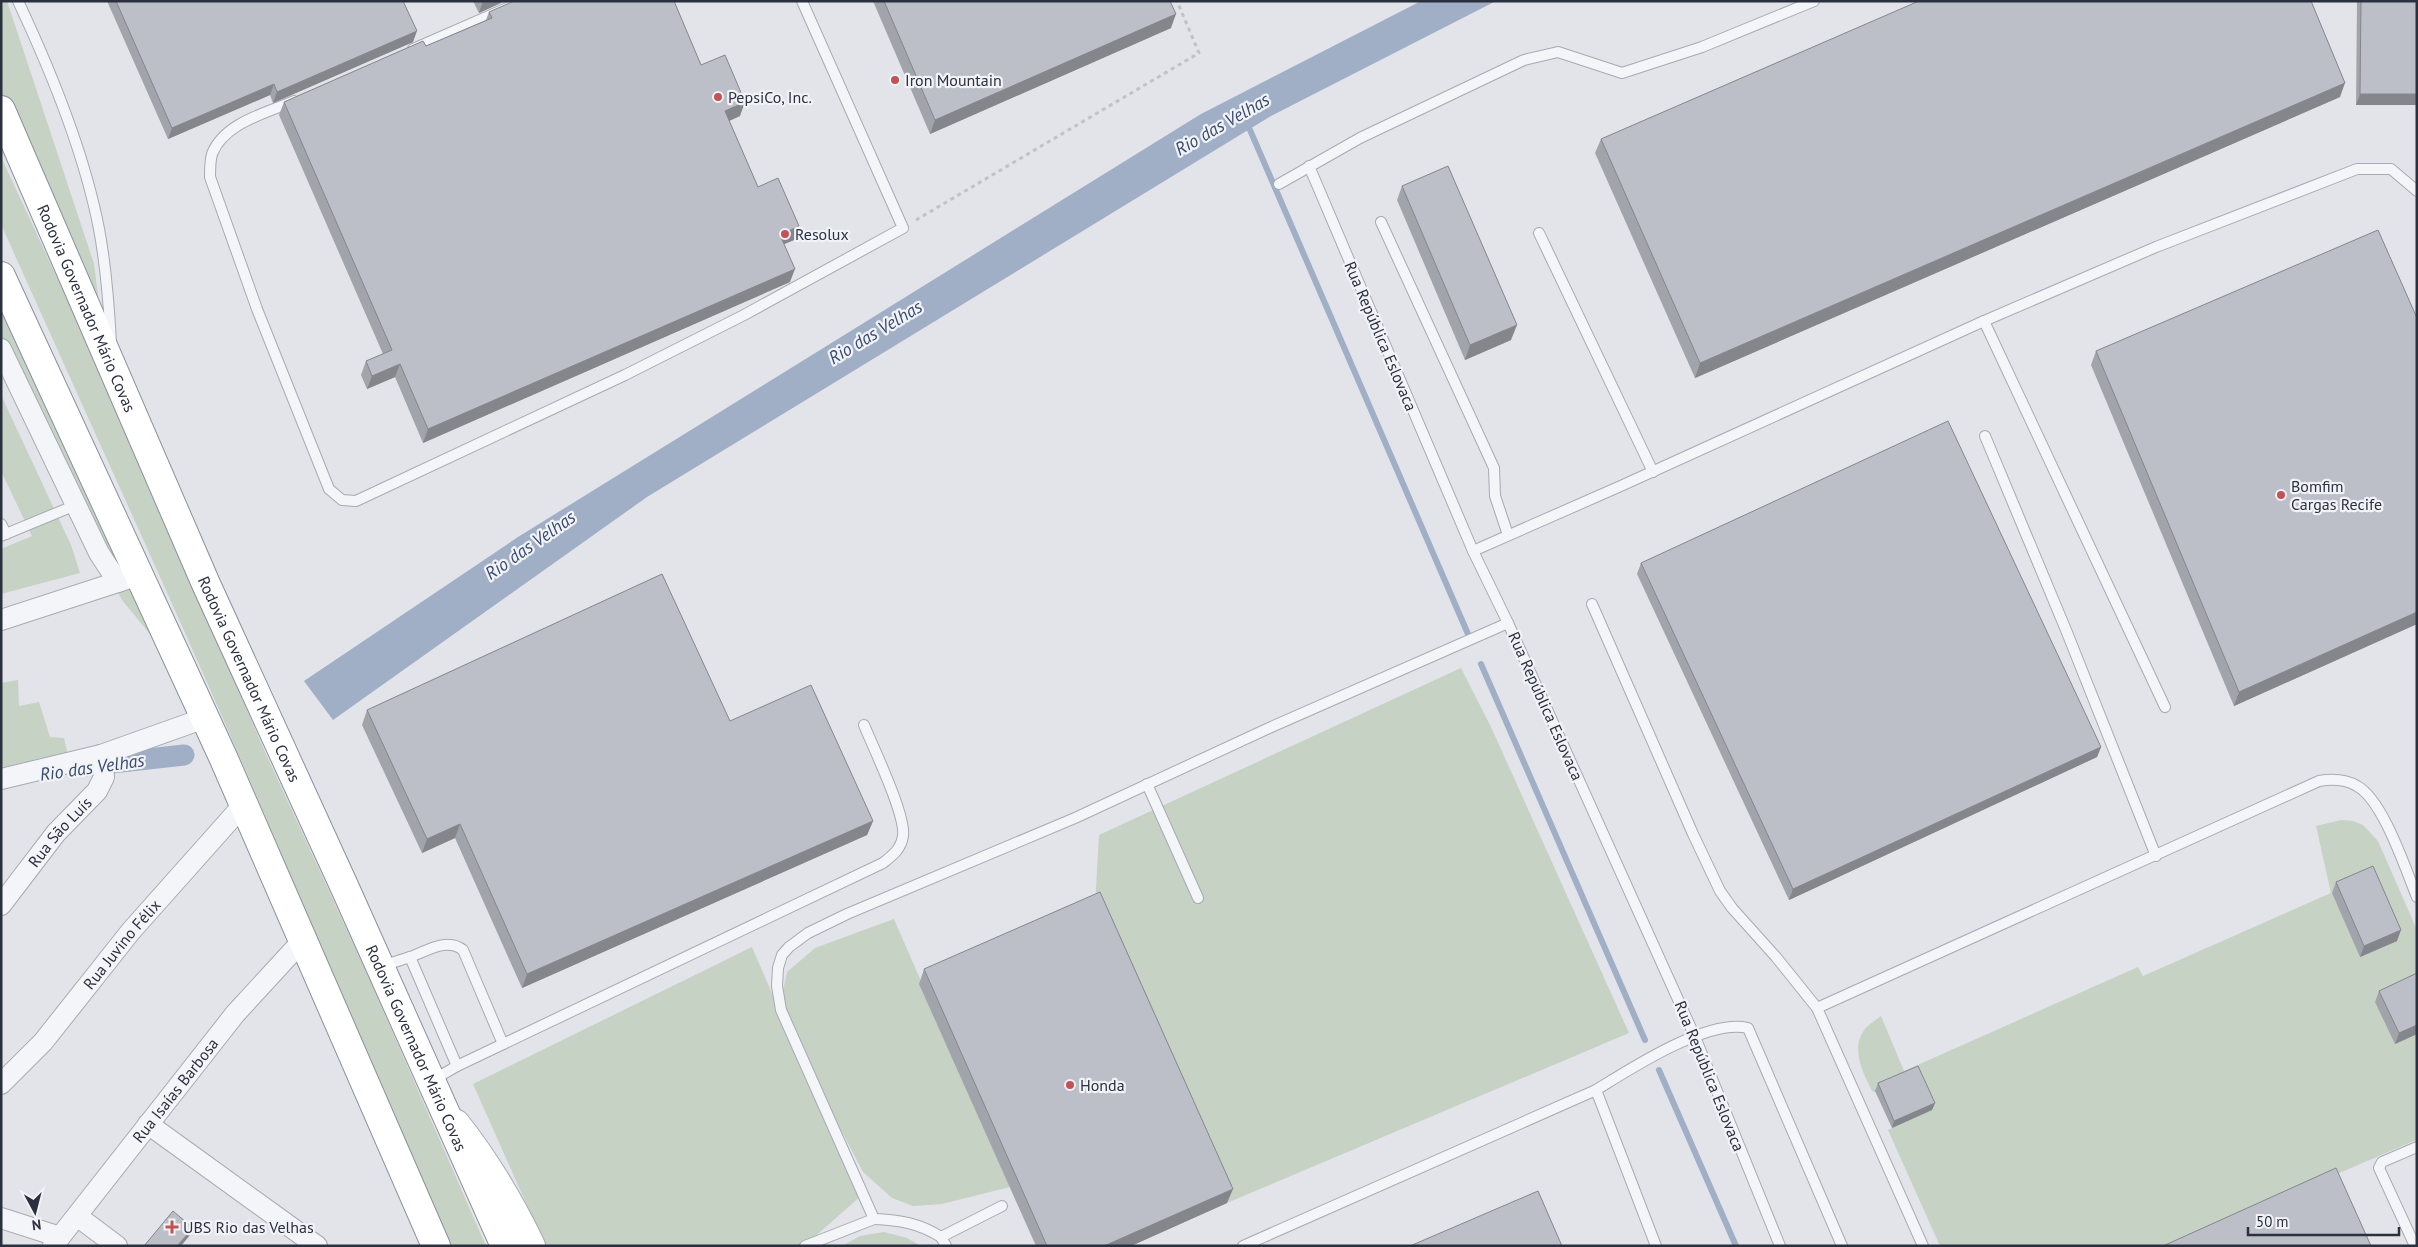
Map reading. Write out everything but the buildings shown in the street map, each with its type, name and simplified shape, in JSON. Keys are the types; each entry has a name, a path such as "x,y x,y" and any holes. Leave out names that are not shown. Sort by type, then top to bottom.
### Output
{"main road":[{"name":"Rodovia Governador Mário Covas","path":"1,110 206,584 505,1246"},
{"path":"1,276 128,578 204,718 244,804 436,1246"},
{"path":"435,1093 481,1156 503,1191 531,1246"}],"street":[{"path":"1,350 99,553 128,578"},
{"path":"1,620 128,578"},
{"path":"1,779 102,762 204,718"},
{"name":"Rua São Luís","path":"1,905 56,833 97,791 104,777 102,762"},
{"name":"Rua Juvino Félix","path":"1,1084 43,1042 131,930 244,804"},
{"name":"Rua Isaías Barbosa","path":"57,1241 236,1014 303,940"},
{"path":"148,1124 317,1246"},
{"path":"77,1216 117,1246"},
{"path":"1,1218 57,1241"}],"lane":[{"path":"18,1 37,42 81,160 97,220 108,298 113,366"},
{"path":"406,52 523,1"},
{"path":"308,95 236,126 231,130 220,140 212,155 210,177 257,309 329,489 342,500 356,501 625,375 744,315 903,228 802,1"},
{"path":"1279,184 1360,138 1524,60 1558,52 1622,73 1702,47 1814,1"},
{"name":"Rua República Eslovaca","path":"1309,166 1473,550 1508,623 1695,1037 1780,1246"},
{"path":"1473,550 1653,472 1984,321 2156,247 2357,169 2392,169 2417,191"},
{"path":"1381,222 1494,468 1494,496 1508,535"},
{"path":"1539,233 1653,472"},
{"path":"1984,321 2165,707"},
{"path":"1986,436 2156,856"},
{"path":"1,524 4,535 76,505"},
{"path":"1592,604 1720,891 1732,908 1776,957 1817,1008 1923,1246"},
{"path":"874,1219 781,1010 777,986 778,968 782,955 808,933 847,914 1075,818 1269,728 1508,623"},
{"path":"435,1093 457,1066 883,863 897,851 903,835 901,817 864,725"},
{"path":"1817,1008 2319,781 2338,780 2357,786 2372,800 2381,814 2417,897"},
{"path":"1147,784 1198,898"},
{"path":"380,967 445,943 456,944 463,950 503,1044"},
{"path":"410,957 457,1066"},
{"path":"1243,1246 1596,1090 1639,1065 1695,1037 1717,1029 1738,1026 1748,1028 1842,1246"},
{"path":"1596,1090 1656,1246"},
{"path":"2414,1246 2379,1168 2382,1162 2417,1147"},
{"path":"805,1246 874,1219 901,1220 925,1227 944,1241 1002,1206"}],"path":[{"path":"903,228 1199,53 1177,1"}],"green space":[{"path":"1,1 7,1 94,264 103,334 1,102"},
{"path":"1,157 81,329 266,754 365,969 486,1246 444,1246 259,801 1,224"},
{"path":"1,291 168,656 122,600 92,543 1,353"},
{"path":"1,395 71,545 80,573 1,594 1,549 32,536 1,471"},
{"path":"1461,668 1491,727 1629,1033 1227,1203 1095,906 1099,835"},
{"path":"18,680 19,706 39,702 50,737 64,738 68,756 1,768 1,683"},
{"path":"2341,820 2353,821 2363,825 2378,841 2417,930 2416,1140 2170,1246 1940,1246 1888,1130 1932,1110 1872,1091 1862,1068 1858,1052 1858,1044 1867,1027 1881,1016 1904,1071 2138,967 2143,976 2331,893 2316,826"},
{"path":"894,919 1010,1187 942,1204 913,1206 892,1198 863,1172 785,1022 862,1195 811,1240 796,1246 547,1246 542,1239 473,1084 752,947 779,1010 787,972 815,948"},
{"path":"884,1232 907,1238 921,1246 842,1246 860,1236"}],"water":[{"path":"1421,1 1496,1 1271,116 647,497 333,720 304,681 518,537 1201,114"}],"waterway":[{"path":"1247,123 1468,634"},
{"path":"1481,664 1645,1040"},
{"name":"Rio das Velhas","path":"85,766 184,755"},
{"path":"1659,1070 1736,1246"}],"place":[{"name":"Iron Mountain","path":"895,80"},
{"name":"PepsiCo, Inc.","path":"718,97"},
{"name":"Resolux","path":"785,234"},
{"name":"Bomfim Cargas Recife","path":"2281,495"},
{"name":"Honda","path":"1070,1085"},
{"name":"UBS Rio das Velhas","path":"172,1227"}]}
